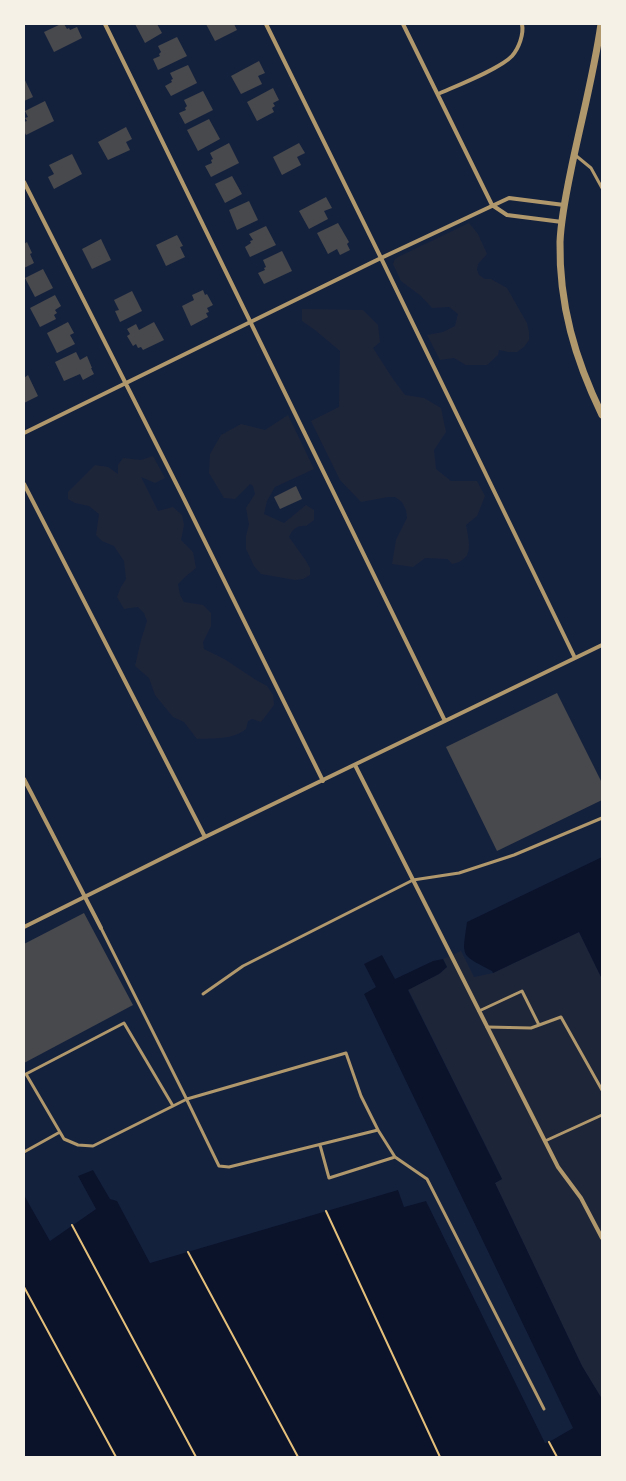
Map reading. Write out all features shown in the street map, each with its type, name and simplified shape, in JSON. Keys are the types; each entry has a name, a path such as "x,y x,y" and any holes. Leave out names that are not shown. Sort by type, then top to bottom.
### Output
{"street":[{"path":"105,24 445,721"},
{"path":"266,24 575,658"},
{"path":"403,24 492,205 507,215 562,222"},
{"path":"438,94 500,65 512,56 519,45 523,28 522,24"},
{"path":"601,24 599,40 564,204 560,242 561,282 569,327 582,370 602,415"},
{"path":"24,182 323,780"},
{"path":"24,433 492,205 509,198 564,204"},
{"path":"24,484 205,837"},
{"path":"24,927 205,837 602,645"},
{"path":"355,765 558,1167 581,1198 602,1237"},
{"path":"24,779 101,928"}],"lane":[{"path":"574,154 591,168 602,188"},
{"path":"203,994 243,966 413,880 459,873 514,855 602,818"},
{"path":"101,928 219,1166 229,1167 378,1130"},
{"path":"479,1011 522,991 539,1026"},
{"path":"487,1027 531,1028 562,1017 602,1090"},
{"path":"173,1106 124,1023 26,1074 64,1140 78,1145 93,1146 173,1106 186,1099 346,1053 362,1096 378,1130 395,1158 427,1179 544,1409"},
{"path":"545,1141 602,1115"},
{"path":"24,1152 60,1132"},
{"path":"320,1145 329,1178 395,1158"}],"path":[{"path":"326,1211 440,1457"},
{"path":"72,1225 196,1457"},
{"path":"188,1252 298,1457"},
{"path":"24,1287 116,1457"},
{"path":"549,1442 557,1457"}],"shaded area":[{"path":"469,223 478,234 487,254 478,264 477,270 479,275 485,279 491,279 507,288 527,323 529,332 529,340 524,347 517,352 499,350 498,355 487,365 466,365 454,358 440,360 427,335 443,332 455,326 458,314 449,307 432,308 421,296 401,281 393,264 395,259 398,257"},
{"path":"302,309 363,310 378,325 380,342 373,348 405,395 424,398 441,408 446,432 434,450 436,469 451,481 477,481 485,496 477,516 466,525 469,549 464,559 452,564 448,559 425,558 413,567 392,564 396,540 407,518 406,510 402,502 395,497 361,502 340,480 311,421 339,407 340,351 302,321"},
{"path":"288,415 314,469 275,487 267,501 264,514 284,523 306,505 314,510 314,520 306,526 296,528 289,537 310,568 310,575 303,579 295,580 261,574 254,566 246,549 246,536 249,524 246,508 255,494 253,486 250,484 235,499 224,498 209,473 210,454 221,435 241,424 265,430"},
{"path":"153,456 165,478 155,483 141,477 158,511 173,507 182,515 184,525 181,540 193,552 196,568 178,584 180,595 184,602 203,605 211,613 211,626 203,642 204,649 226,660 267,686 273,695 274,705 261,722 252,719 248,721 246,729 241,733 229,737 197,739 184,722 173,717 155,695 149,678 135,666 147,621 144,613 138,607 124,609 117,597 126,579 124,561 114,546 102,541 96,535 99,514 89,506 75,503 68,499 68,492 95,465 108,467 118,474 118,465 123,458 141,460"},
{"path":"602,857 602,979 579,932 493,973 469,958 466,954 464,942 467,922"},
{"path":"579,932 602,979 602,1399 582,1366 495,1183 502,1179 408,989 439,974 447,967 443,959 461,951 474,977 493,973"},
{"path":"382,955 395,979 433,961 443,959 447,967 439,974 408,990 502,1179 495,1183 582,1366 602,1399 602,1457 24,1457 24,1195 50,1241 96,1209 78,1176 93,1170 110,1199 117,1201 150,1263 398,1190 404,1207 426,1201 545,1443 573,1428 364,994 376,987 364,964"}],"building":[{"path":"64,24 67,29 69,28 70,30 77,27 82,38 54,52 44,32"},
{"path":"135,24 157,24 162,33 145,43"},
{"path":"206,24 234,24 237,30 215,41"},
{"path":"177,37 187,56 158,70 153,59 160,56 159,54 161,52 158,46"},
{"path":"259,61 265,73 258,76 262,84 241,94 231,76"},
{"path":"188,65 197,83 171,96 165,86 172,82 171,80 173,79 170,73"},
{"path":"24,78 33,97 24,101"},
{"path":"273,88 279,100 273,103 275,106 272,108 274,112 257,121 247,102"},
{"path":"203,91 213,110 185,124 179,113 186,110 185,108 187,106 184,100"},
{"path":"45,101 54,121 26,135 24,131 24,122 27,121 25,118 28,117 25,111"},
{"path":"209,119 220,139 198,151 187,130"},
{"path":"126,127 132,139 126,142 130,150 108,160 98,142"},
{"path":"229,143 239,163 211,177 205,166 212,163 211,160 213,159 210,153"},
{"path":"299,143 305,153 297,157 301,165 282,175 273,157"},
{"path":"72,154 82,174 54,189 48,177 54,174 49,165"},
{"path":"232,176 242,194 225,203 215,184"},
{"path":"326,197 332,208 324,211 328,219 309,229 299,211"},
{"path":"249,201 258,220 237,230 229,210"},
{"path":"338,223 349,242 347,244 350,250 340,255 337,249 328,254 317,233"},
{"path":"266,226 276,245 250,257 245,247 251,243 250,241 253,240 249,234"},
{"path":"177,235 183,246 180,247 185,257 166,266 156,245"},
{"path":"101,239 111,260 92,269 82,249"},
{"path":"27,242 32,253 30,254 34,263 24,268 24,244"},
{"path":"282,251 292,271 264,284 258,273 265,270 264,268 266,267 263,260"},
{"path":"43,269 53,288 35,297 25,278"},
{"path":"203,290 213,305 207,308 209,312 206,313 208,317 191,326 182,306 194,300 192,295"},
{"path":"132,291 142,311 120,322 115,311 119,310 114,300"},
{"path":"55,295 61,306 55,310 57,313 54,315 56,319 40,327 30,308"},
{"path":"68,322 74,333 70,335 75,344 57,353 47,333"},
{"path":"154,322 164,340 143,350 141,347 138,348 136,344 133,346 127,336 130,334 127,329 136,324 139,330"},
{"path":"76,352 80,360 87,356 94,374 83,380 80,374 64,381 55,362"},
{"path":"28,375 38,396 24,403 24,378"},
{"path":"296,486 302,499 280,509 274,497"},
{"path":"557,693 602,783 602,800 497,851 446,747"},
{"path":"84,913 133,1005 24,1063 24,944"}]}
